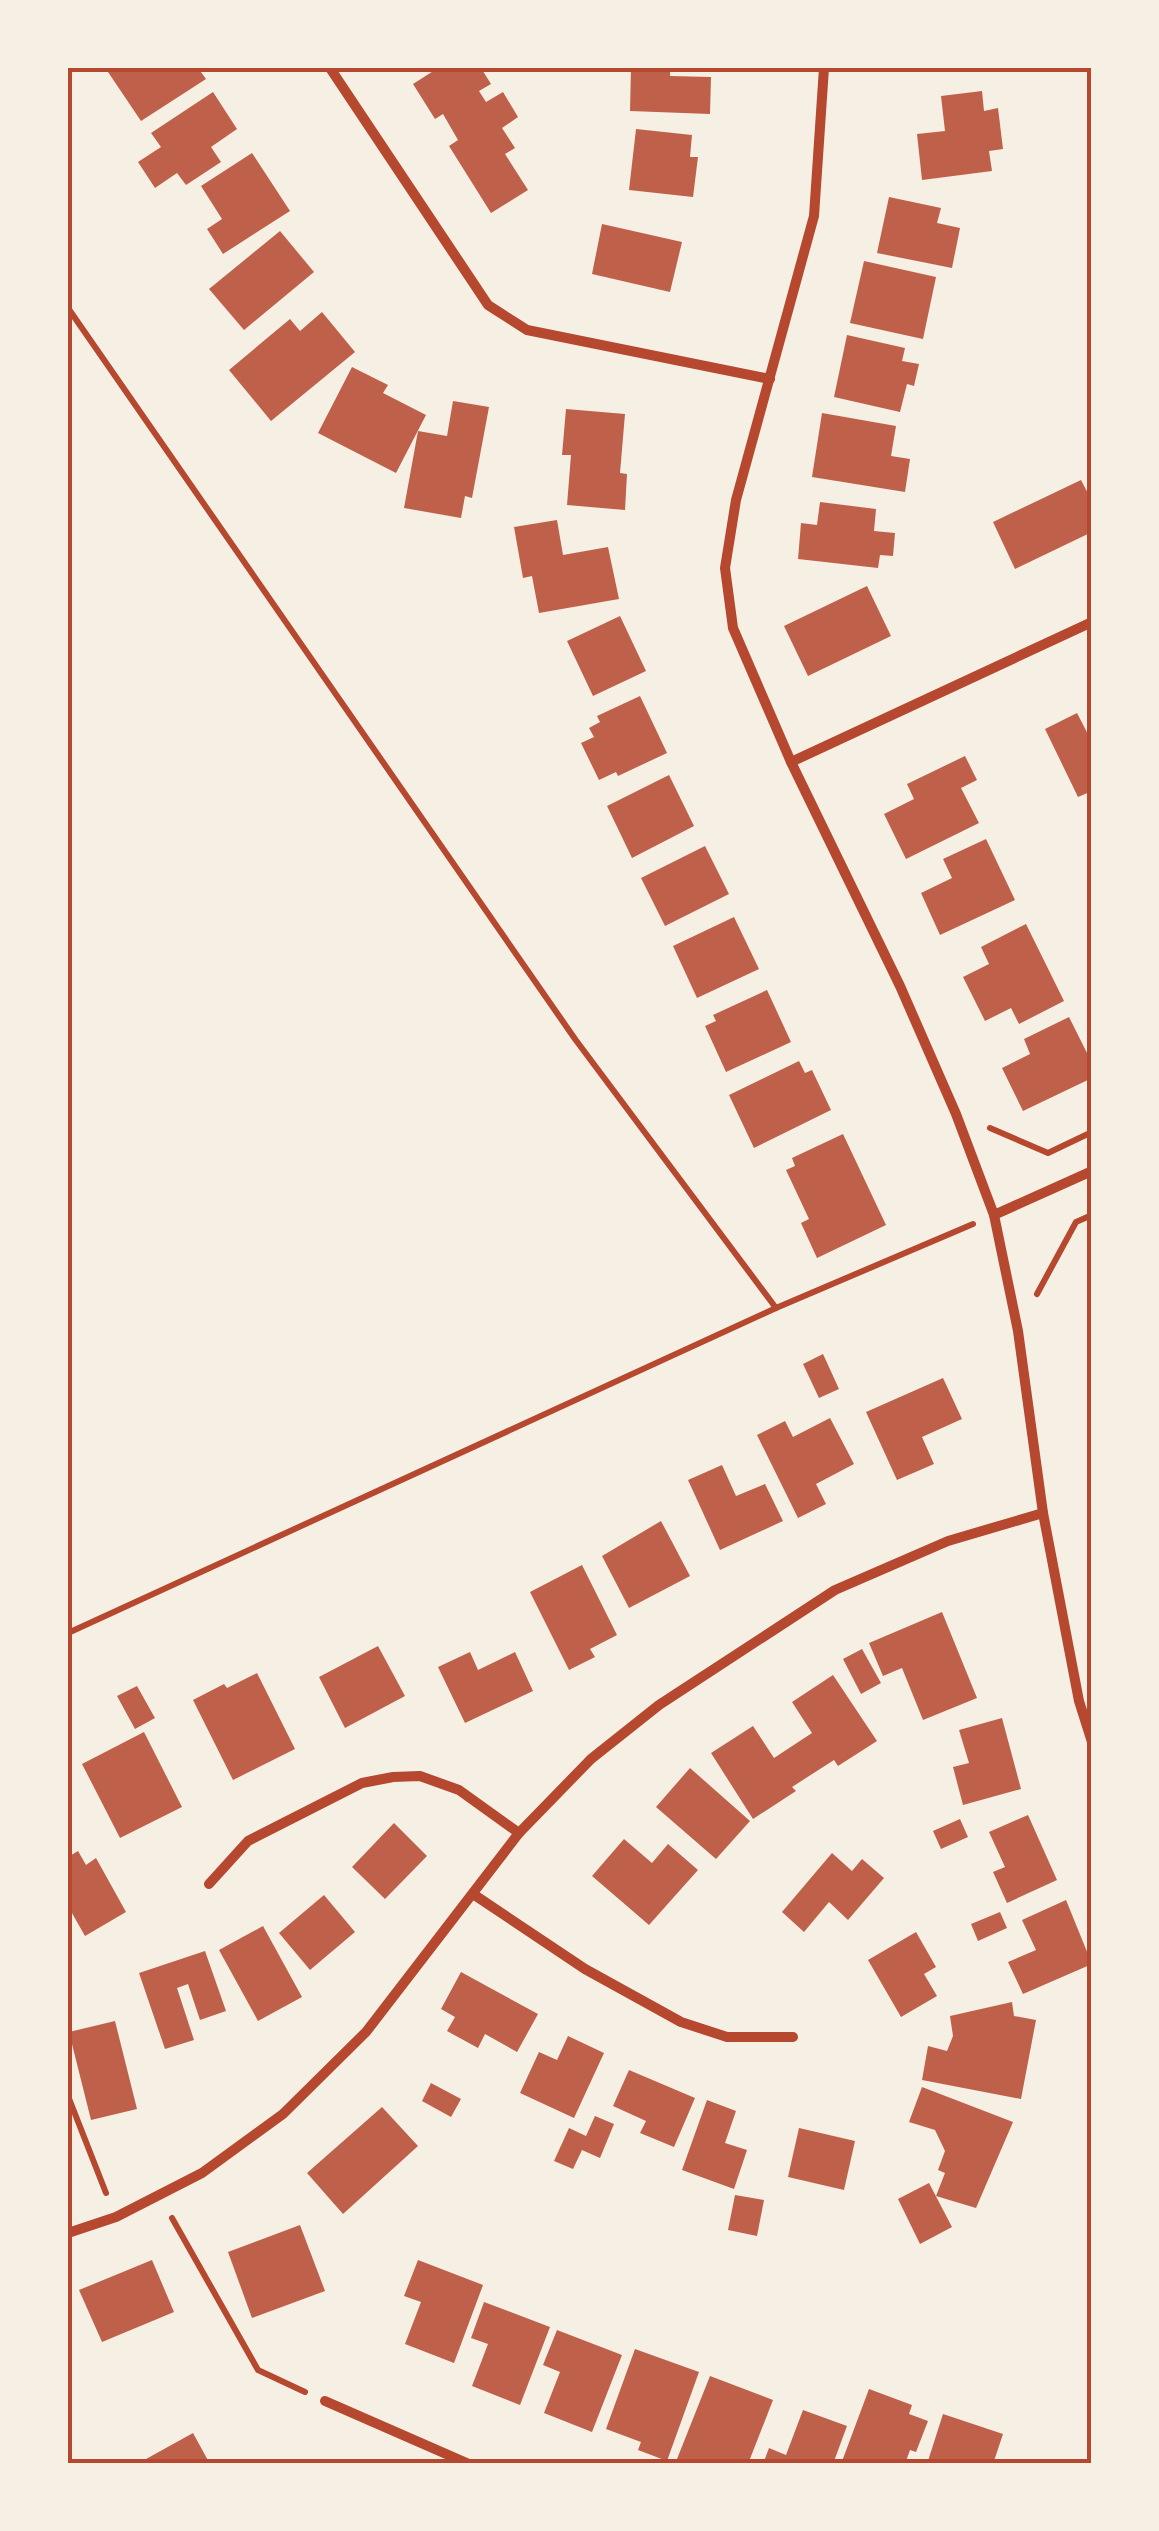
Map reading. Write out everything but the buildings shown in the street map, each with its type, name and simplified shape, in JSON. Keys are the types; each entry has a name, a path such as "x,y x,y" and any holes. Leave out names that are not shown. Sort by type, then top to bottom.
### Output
{"street":[{"path":"330,68 488,305 527,330 770,379"},
{"path":"824,68 814,216 736,500 725,568 733,628 791,762 900,986 956,1114 994,1215 1018,1330 1043,1513 1079,1701 1092,1742"},
{"path":"791,762 1092,622"},
{"path":"994,1215 1092,1170"},
{"path":"68,2233 116,2217 202,2172 283,2114 366,2032 519,1833 591,1760 659,1706 835,1590 948,1540 1043,1513"},
{"path":"208,1884 248,1841 362,1783 420,1776 459,1790 519,1833"},
{"path":"473,1894 572,1962 681,2022 727,2037 793,2037"},
{"path":"324,2401 468,2464"}],"path":[{"path":"68,308 575,1039 776,1308"},
{"path":"956,1114 1048,1153 1092,1132"},
{"path":"1018,1330 1076,1222 1092,1214"},
{"path":"68,1633 776,1308 994,1215"},
{"path":"68,2096 116,2217"},
{"path":"159,2194 258,2370 324,2401"}]}
